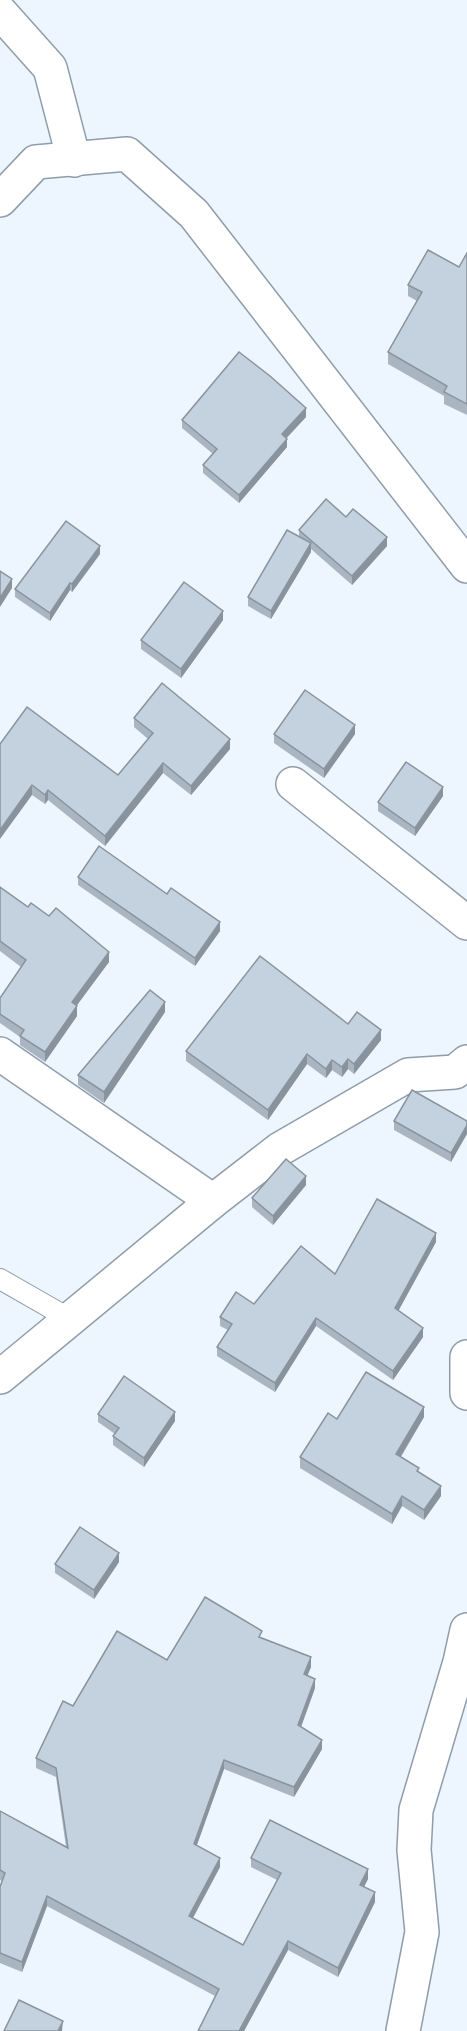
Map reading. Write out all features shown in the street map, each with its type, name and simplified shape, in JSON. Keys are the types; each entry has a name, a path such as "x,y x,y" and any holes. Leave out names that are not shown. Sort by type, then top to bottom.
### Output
{"street":[{"path":"0,12 50,68 74,160"},
{"path":"0,200 36,162 127,154 194,214 467,566"},
{"path":"293,784 467,923"},
{"path":"0,1054 213,1201"},
{"path":"0,1377 213,1201 280,1149 408,1075 463,1071"},
{"path":"467,1357 467,1393"},
{"path":"403,2031 422,1932 414,1850 416,1810 460,1662 467,1630"}],"lane":[{"path":"0,1279 70,1319"}],"building":[{"path":"428,250 459,267 467,253 467,404 444,392 447,386 388,352 422,292 408,285"},
{"path":"239,352 306,408 282,434 287,439 239,495 203,465 217,449 182,420"},
{"path":"326,499 346,517 353,509 387,537 352,576 299,530"},
{"path":"66,521 100,546 72,584 70,583 50,613 15,589"},
{"path":"287,530 311,543 271,611 248,597"},
{"path":"0,571 12,579 0,598"},
{"path":"184,582 223,611 181,669 141,640"},
{"path":"162,683 230,739 191,786 163,763 105,836 48,790 45,795 32,785 0,830 0,744 27,707 118,775 153,733 134,718"},
{"path":"305,690 355,725 324,769 274,734"},
{"path":"406,762 443,787 415,828 378,802"},
{"path":"99,846 167,894 171,888 220,922 195,958 78,877"},
{"path":"0,887 28,907 31,903 49,916 56,908 109,952 72,1002 77,1006 45,1052 20,1036 24,1030 0,1014 0,998 26,960 0,941"},
{"path":"260,956 348,1024 357,1012 381,1030 354,1064 348,1059 342,1067 332,1060 326,1069 307,1054 268,1110 186,1051"},
{"path":"150,990 165,1002 104,1092 78,1075"},
{"path":"412,1090 467,1121 451,1153 394,1121"},
{"path":"286,1159 306,1176 273,1216 252,1198"},
{"path":"377,1199 436,1233 395,1308 423,1328 393,1371 316,1318 275,1383 217,1347 232,1324 220,1317 236,1292 254,1304 301,1246 335,1274"},
{"path":"366,1372 424,1407 396,1454 419,1468 417,1471 441,1486 424,1510 402,1496 392,1514 300,1457 328,1413 337,1419"},
{"path":"124,1376 175,1412 144,1458 113,1436 119,1428 98,1414"},
{"path":"80,1527 119,1553 94,1590 55,1564"},
{"path":"205,1597 262,1631 259,1637 311,1657 304,1674 315,1679 298,1725 322,1740 294,1787 224,1760 194,1844 220,1858 189,1916 243,1945 281,1873 251,1858 270,1820 368,1869 360,1885 375,1892 338,1968 288,1941 239,2031 198,2031 219,1989 47,1896 22,1962 0,1953 0,1887 5,1873 0,1870 0,1811 68,1848 56,1768 36,1758 63,1701 73,1706 117,1631 167,1660"},
{"path":"19,2000 63,2021 58,2031 4,2031"}]}
